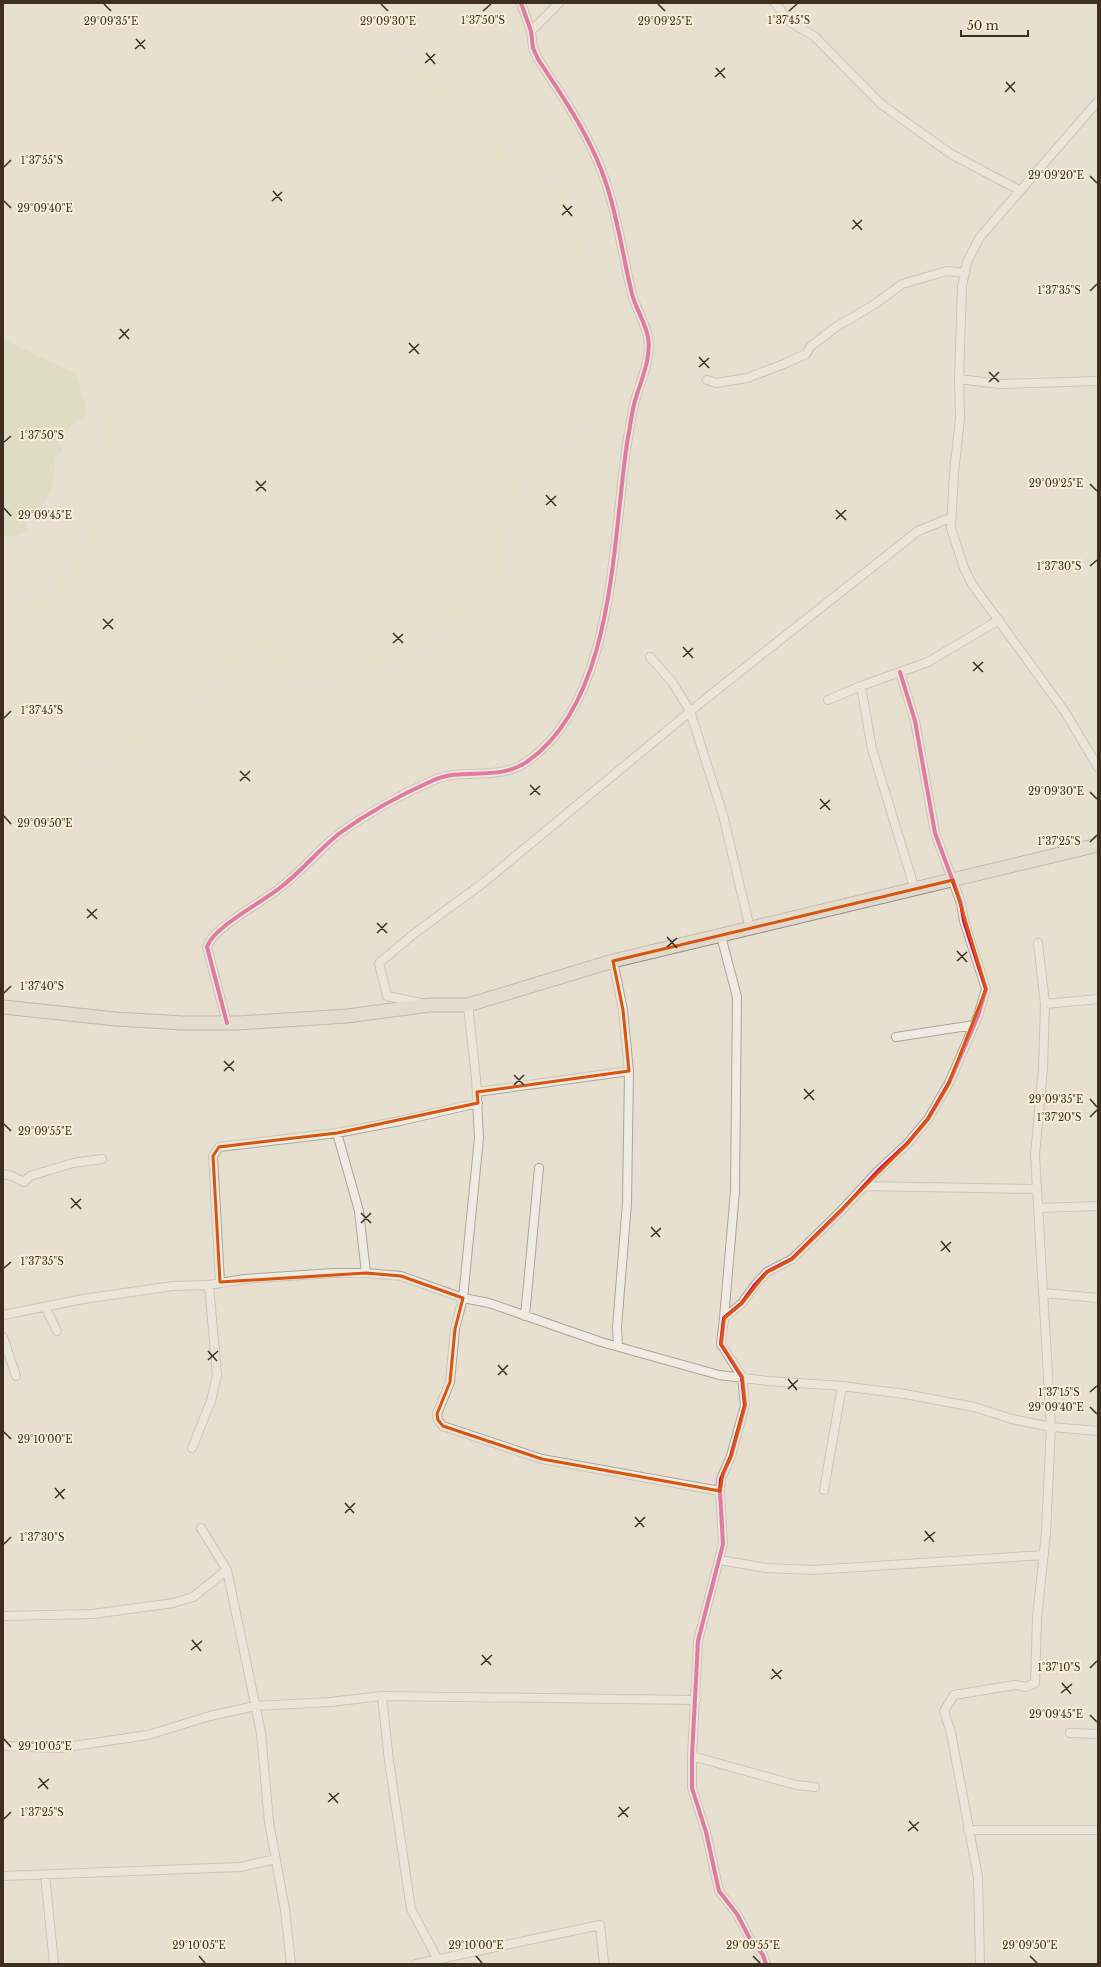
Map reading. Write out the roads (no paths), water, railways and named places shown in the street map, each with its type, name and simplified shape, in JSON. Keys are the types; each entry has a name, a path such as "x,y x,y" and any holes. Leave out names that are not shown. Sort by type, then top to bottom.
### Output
{"highway":[{"path":"3,1007 153,1022 227,1023 347,1016 430,1005 468,1005 613,961 1098,845"}],"street":[{"path":"227,1023 207,947 210,940 233,920 282,887 338,834 374,810 438,778 505,772 525,763 540,752 563,727 583,688 598,646 613,554 626,450 633,408 648,358 649,347 647,335 632,295 617,221 606,182 585,133 533,48 531,31 521,3"},
{"path":"531,31 559,3"},
{"path":"775,3 790,22 814,36 881,104 951,154 1019,190"},
{"path":"1098,101 980,236 967,262 962,286 959,379 960,418 950,518 953,534 964,568 972,584 1065,712 1098,767"},
{"path":"707,380 716,383 747,378 784,364 806,354 811,346 836,327 875,304 902,284 947,271 965,273"},
{"path":"959,379 1000,384 1098,381"},
{"path":"430,1005 386,996 379,963 415,932 482,883 690,711 918,531 950,518"},
{"path":"828,700 861,686 928,662 999,620"},
{"path":"650,657 672,682 690,711 723,815 750,929"},
{"path":"724,1318 742,1304 755,1284 767,1272 792,1259 907,1144 928,1119 949,1083 974,1025 986,989 953,880 935,833 915,721 900,672"},
{"path":"861,686 872,749 915,890"},
{"path":"721,936 737,997 735,1191 721,1344 742,1377 745,1405 731,1456 723,1473 720,1492 723,1544 698,1642 692,1756 693,1795 706,1832 719,1892 736,1914 750,1939 763,1956 766,1964"},
{"path":"980,1964 978,1877 951,1733 944,1711 954,1695 1015,1685 1026,1687 1035,1683 1037,1618 1044,1555 1051,1427 1035,1155 1043,1068 1045,1004 1038,943"},
{"path":"613,961 623,1010 629,1071 627,1203 618,1346"},
{"path":"1045,1004 1098,999"},
{"path":"468,1005 478,1103 479,1138 463,1298 455,1329 450,1382 437,1414 438,1420 443,1426 542,1459 720,1492"},
{"path":"896,1037 974,1025"},
{"path":"477,1092 629,1071"},
{"path":"220,1282 213,1156 215,1151 220,1147 337,1133 400,1121 478,1103"},
{"path":"337,1133 359,1211 366,1273"},
{"path":"3,1174 12,1176 24,1182 30,1176 73,1163 102,1159"},
{"path":"525,1316 539,1168"},
{"path":"864,1186 1037,1189"},
{"path":"1038,1208 1098,1206"},
{"path":"3,1315 83,1299 173,1286 208,1285 220,1282 310,1274 366,1273 401,1276 463,1298 489,1303 618,1346 719,1375 842,1386 938,1399 1051,1427 1098,1431"},
{"path":"192,1448 212,1401 217,1375 208,1285"},
{"path":"1044,1293 1098,1298"},
{"path":"45,1306 57,1332"},
{"path":"3,1337 16,1376"},
{"path":"824,1490 842,1386"},
{"path":"200,1528 226,1570 261,1733 269,1822 285,1910 291,1964"},
{"path":"720,1560 766,1568 813,1570 1044,1555"},
{"path":"3,1616 93,1614 173,1603 194,1597 226,1570"},
{"path":"3,1746 60,1748 148,1735 210,1716 255,1706 330,1702 382,1696 696,1700"},
{"path":"382,1696 389,1761 411,1908 438,1960"},
{"path":"1070,1733 1098,1734"},
{"path":"692,1756 796,1785 815,1787"},
{"path":"968,1830 1098,1830"},
{"path":"3,1876 240,1867 276,1859"},
{"path":"45,1875 54,1964"},
{"path":"416,1964 600,1924 604,1964"}]}
